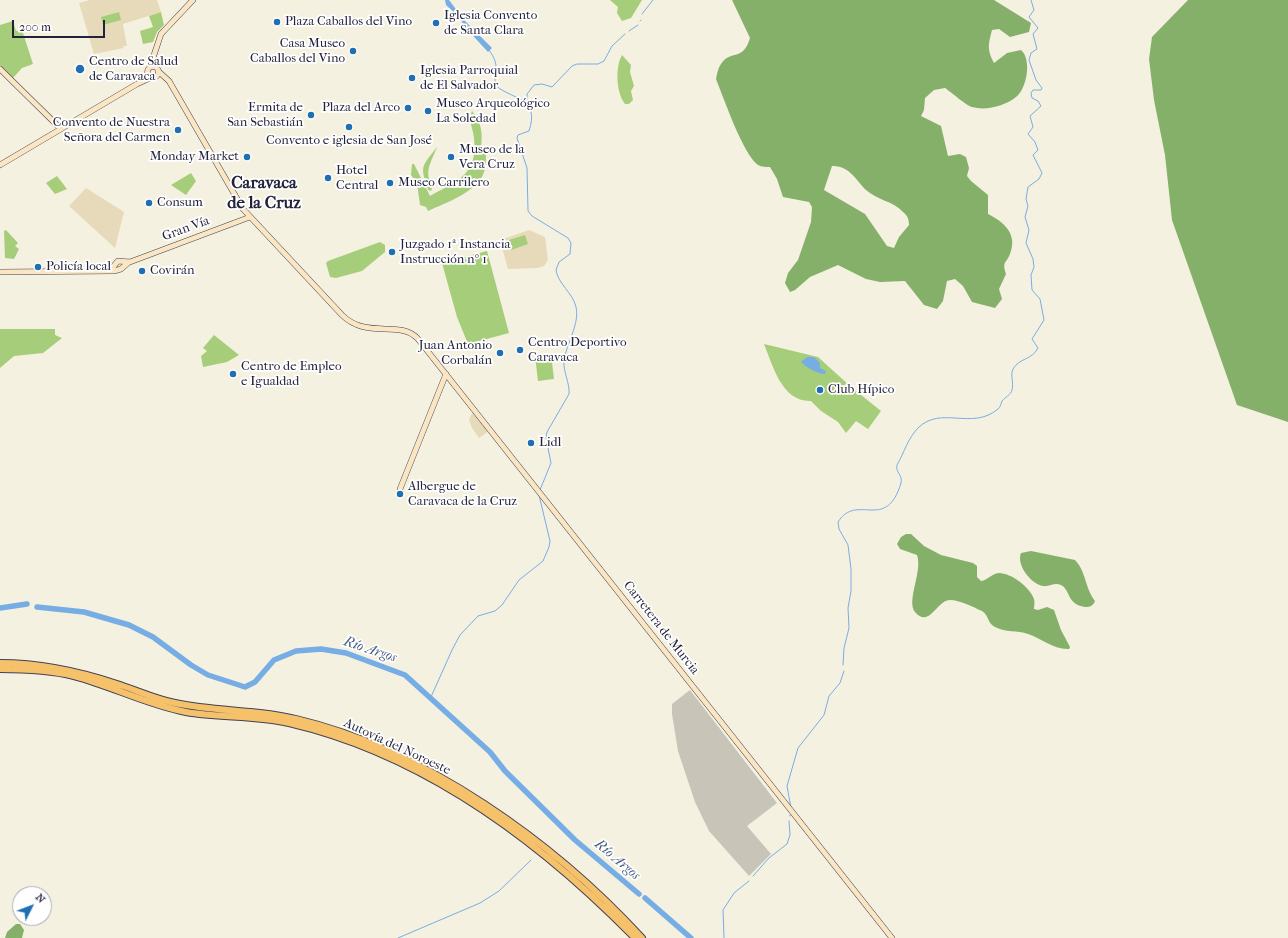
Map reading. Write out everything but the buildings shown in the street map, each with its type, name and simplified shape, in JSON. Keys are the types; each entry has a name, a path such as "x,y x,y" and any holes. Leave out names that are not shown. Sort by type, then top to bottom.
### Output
{"highway":[{"name":"Autovía del Noroeste","path":"0,663 41,665 81,672 155,698 192,707 294,718 328,727 372,744 447,782 522,831 591,887 616,910 642,938"},
{"name":"Autovía del Noroeste","path":"0,669 34,669 73,676 153,703 186,712 242,716 287,722 328,733 366,748 439,783 501,823 560,868 606,908 635,938"}],"main road":[{"path":"0,165 143,80 153,72 154,56 159,38 164,30 193,0"},
{"path":"0,69 62,129"},
{"path":"153,72 166,78 234,196 250,217"},
{"name":"Gran Vía","path":"122,266 250,217"},
{"name":"Carretera de Murcia","path":"250,217 350,322 363,327 411,332 535,485 892,938"},
{"path":"0,272 105,271 122,266 118,261 105,271"},
{"path":"400,489 446,374"}],"shaded area":[{"path":"90,0 157,0 161,12 123,24 127,46 123,46 124,48 94,54 79,3"},
{"path":"86,188 124,212 115,248 69,206"},
{"path":"529,230 545,237 548,260 544,266 538,268 508,269 500,240"},
{"path":"473,412 489,431 479,438 472,428 469,419"},
{"path":"690,690 777,803 747,826 771,854 749,876 709,831 695,802 678,751 672,714 672,704"}],"green space":[{"path":"610,0 642,0 631,18 622,21 617,13 618,7"},
{"path":"732,0 994,0 1031,23 1029,32 1010,37 999,29 992,30 989,51 994,63 1007,53 1021,50 1024,54 1027,74 1023,88 1016,97 995,107 977,108 967,104 945,88 934,90 925,98 924,110 921,116 941,126 948,156 960,154 966,157 969,168 967,176 988,195 988,214 1004,225 1011,235 1012,247 1004,265 1006,274 999,289 1002,299 995,308 972,302 963,286 955,279 947,281 943,301 937,309 924,305 905,281 880,282 866,279 838,265 810,277 795,290 790,292 785,283 788,273 798,260 811,222 812,207 809,202 783,197 777,179 770,167 762,167 752,159 734,125 716,79 718,69 721,64 729,57 744,50 750,38","holes":["832,166 838,166 852,174 870,193 895,205 906,215 909,225 899,237 894,248 887,246 865,214 824,190"]},
{"path":"1188,0 1288,0 1288,422 1237,405 1172,220 1165,155 1154,100 1149,59 1152,37"},
{"path":"119,12 121,20 103,25 101,17"},
{"path":"161,12 164,25 157,32 153,42 143,44 140,31 153,27 149,16"},
{"path":"13,21 16,31 22,30 33,64 22,68 13,78 0,65 0,25"},
{"path":"622,55 631,65 630,72 634,86 631,91 633,100 629,104 625,104 618,87 618,66"},
{"path":"472,111 479,123 482,137 481,147 486,153 486,165 481,179 460,196 428,211 426,207 420,205 417,183 411,175 412,164 414,164 430,196 464,175 473,160 474,138 471,121"},
{"path":"437,147 428,171 428,176 433,186 431,191 428,190 423,171 425,163"},
{"path":"191,173 196,181 186,195 171,185"},
{"path":"57,176 67,189 55,194 46,183"},
{"path":"6,230 18,243 15,246 19,249 14,259 5,258 4,231"},
{"path":"525,235 528,244 511,250 509,240"},
{"path":"380,242 385,245 385,252 362,271 336,278 330,277 326,263 328,261"},
{"path":"487,251 509,333 468,344 457,317 442,263"},
{"path":"0,329 55,329 55,335 62,338 43,353 14,356 0,368"},
{"path":"214,335 239,355 227,362 203,367 201,356 207,351 203,348"},
{"name":"Club Hípico","path":"764,344 818,357 881,411 868,429 856,421 846,433 838,422 821,411 811,401 801,400 793,396 786,389 775,372"},
{"path":"551,354 554,379 538,381 535,356"},
{"path":"906,534 911,534 924,546 941,555 973,563 977,566 977,577 981,581 999,573 1009,575 1020,582 1032,594 1034,609 1038,610 1047,607 1054,610 1061,630 1070,647 1069,649 1058,648 1024,633 999,629 992,625 982,611 958,601 945,601 929,616 920,616 915,612 912,601 918,569 917,555 900,549 897,544 901,537"},
{"path":"1031,551 1075,560 1079,564 1089,591 1095,601 1093,604 1085,607 1079,605 1072,600 1064,587 1061,585 1056,584 1043,586 1029,578 1023,568 1020,558 1021,553"},
{"path":"14,926 21,926 24,930 22,938 5,938 7,932"}],"water":[{"path":"445,0 449,0 464,20 492,48 488,52 464,26 460,18 446,5"},
{"path":"807,357 814,357 820,363 820,368 826,371 825,374 813,370 801,362"}],"waterway":[{"path":"642,14 653,0"},
{"path":"843,665 844,648 849,628 848,608 851,591 851,569 848,545 839,529 838,522 846,514 854,510 871,510 888,506 895,498 901,483 897,465 909,441 918,428 927,421 937,418 978,418 988,415 998,409 1002,401 1011,392 1013,385 1013,369 1016,365 1032,355 1038,348 1032,339 1044,320 1040,299 1032,290 1031,275 1034,267 1033,259 1026,243 1029,230 1025,217 1028,206 1026,199 1028,187 1039,179 1042,173 1033,155 1038,150 1035,142 1028,134 1033,127 1030,116 1041,106 1038,101 1032,98 1031,93 1033,90 1041,90 1042,88 1036,80 1029,60 1031,53 1037,49 1033,34 1038,28 1029,17 1034,10 1031,0"},
{"path":"629,31 638,25"},
{"path":"527,104 527,94 534,85 542,84 552,87 572,66 577,64 598,64 604,61 612,46 625,34"},
{"path":"489,50 496,65 496,86 523,101 531,112 529,131 518,135 517,138 527,168 528,211 532,216 568,238 571,243 570,254 559,262 556,270 557,275 572,297 577,314 564,361 569,394 547,432 546,438 551,463 540,490"},
{"path":"431,697 460,635 478,616 495,611 502,605 519,580 543,561 550,541 539,495"},
{"name":"Río Argos","path":"0,608 27,604"},
{"name":"Río Argos","path":"37,607 84,612 129,625 153,637 191,665 208,675 245,687 255,682 274,660 296,651 321,649 346,653 405,675 490,752 505,771 575,840 639,894"},
{"path":"791,808 787,786 798,748 824,715 829,696 840,683 844,671"},
{"path":"753,876 769,858 787,844 790,835 789,821"},
{"path":"398,938 480,903 499,891 531,860"},
{"path":"724,938 723,910 734,893 749,881"},
{"name":"Río Argos","path":"645,898 691,938"}],"place":[{"name":"Plaza Caballos del Vino","path":"277,22"},
{"name":"Iglesia Convento de Santa Clara","path":"436,23"},
{"name":"Casa Museo Caballos del Vino","path":"353,51"},
{"name":"Centro de Salud de Caravaca","path":"80,69"},
{"name":"Iglesia Parroquial de El Salvador","path":"412,78"},
{"name":"Plaza del Arco","path":"408,108"},
{"name":"Museo Arqueológico La Soledad","path":"428,111"},
{"name":"Ermita de San Sebastián","path":"311,115"},
{"name":"Convento e iglesia de San José","path":"349,127"},
{"name":"Convento de Nuestra Señora del Carmen","path":"178,130"},
{"name":"Monday Market","path":"247,157"},
{"name":"Museo de la Vera Cruz","path":"451,157"},
{"name":"Hotel Central","path":"328,178"},
{"name":"Museo Carrilero","path":"390,183"},
{"name":"Consum","path":"149,203"},
{"name":"Juzgado 1ª Instancia Instrucción nº 1","path":"392,252"},
{"name":"Policía local","path":"38,267"},
{"name":"Covirán","path":"142,271"},
{"name":"Centro Deportivo Caravaca","path":"520,350"},
{"name":"Juan Antonio Corbalán","path":"500,353"},
{"name":"Centro de Empleo e Igualdad","path":"233,374"},
{"name":"Club Hípico","path":"820,390"},
{"name":"Lidl","path":"531,443"},
{"name":"Albergue de Caravaca de la Cruz","path":"400,494"}],"district":[{"name":"Caravaca de la Cruz","path":"264,194"}]}
